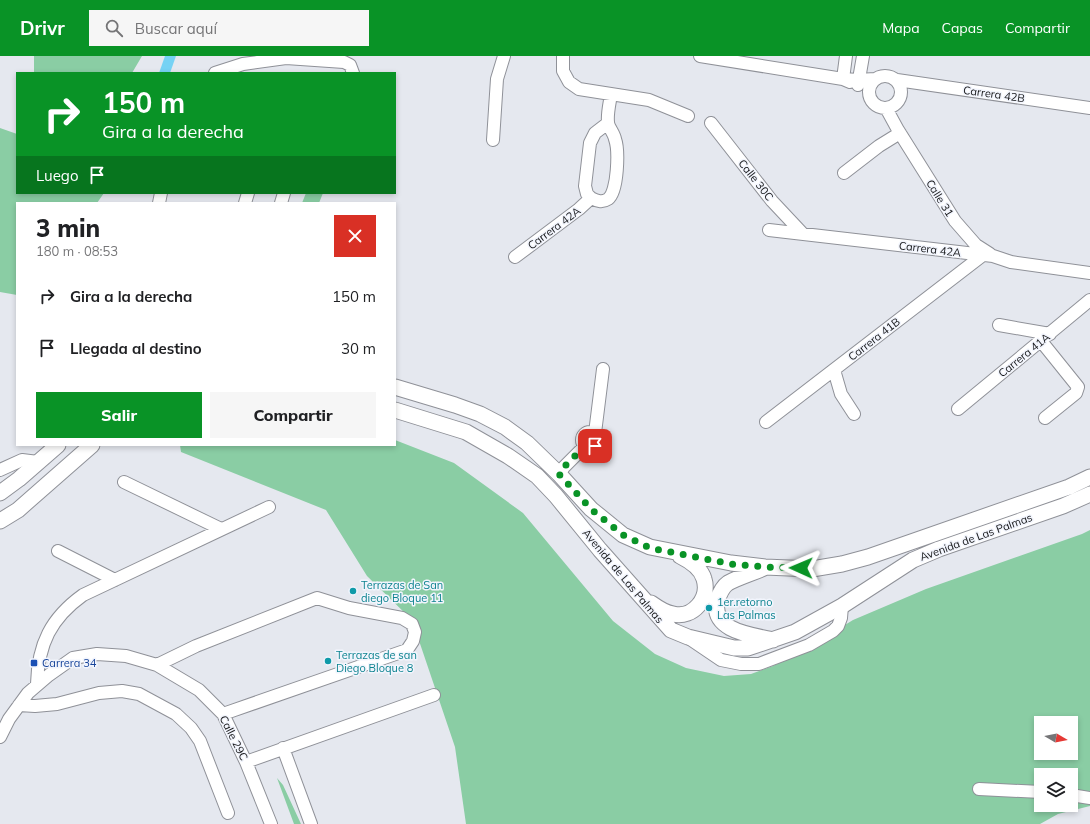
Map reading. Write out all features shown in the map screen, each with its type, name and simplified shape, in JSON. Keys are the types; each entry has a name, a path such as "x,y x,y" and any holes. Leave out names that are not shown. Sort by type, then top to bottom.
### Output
{"main road":[{"name":"Avenida de Las Palmas","path":"396,387 455,405 494,421 527,443 559,474 591,509 623,535 650,548 731,564 812,569 842,564 868,557 1070,487 1090,477"},
{"name":"Avenida de Las Palmas","path":"396,410 466,432 508,456 537,476 556,496 660,620 671,630 688,637 734,648 748,648 795,632 842,606 920,557 1063,506 1090,494"},
{"path":"0,493 57,446"},
{"path":"0,521 18,510 91,446"},
{"path":"642,597 666,612 674,615 690,613 696,609 703,594 704,579 699,569 689,560 673,552"},
{"path":"765,567 728,583 720,592 716,610 722,622 738,632 774,640"}],"street":[{"path":"492,140 497,79 504,56"},
{"path":"563,56 563,71 569,82 579,89 649,100 688,116"},
{"path":"700,56 865,83 880,76 892,76 901,86 902,93 900,99 891,106 876,106 870,99 865,83 863,56"},
{"path":"843,79 846,56"},
{"path":"218,72 243,64 286,58 344,62 350,65 353,72"},
{"name":"Carrera 42B","path":"897,80 1090,108"},
{"name":"Carrera 42A","path":"608,122 595,133 590,143 585,186 587,194 591,198 602,202 607,200 613,192 617,162 616,143 608,122 611,94"},
{"name":"Calle 31","path":"891,106 899,132 955,221 988,256"},
{"name":"Calle 30C","path":"711,123 772,201 803,234"},
{"path":"844,173 899,132"},
{"name":"Carrera 42A","path":"515,257 582,207 591,198"},
{"name":"Carrera 42A","path":"769,230 988,256 1011,262 1090,273"},
{"name":"Carrera 41B","path":"766,422 988,256"},
{"name":"Carrera 41A","path":"958,409 1090,300"},
{"path":"999,325 1045,338 1078,387 1076,393 1045,418"},
{"path":"559,474 585,446 592,448 598,443 598,436 595,433 603,369"},
{"path":"834,370 841,394 854,414"},
{"path":"0,470 22,460 38,462"},
{"path":"124,482 221,529"},
{"path":"37,684 38,669 44,640 56,620 69,605 84,595 269,507"},
{"path":"58,551 116,580"},
{"path":"157,665 196,646 317,598 349,608 402,618 412,624 415,632 413,641 407,650 223,714"},
{"path":"688,637 720,660 740,664 759,664 809,645 833,631 838,626 841,618 842,606"},
{"name":"Calle 29C","path":"0,737 10,718 28,693 37,684 73,658 97,654 126,656 157,665 199,690 223,714 246,762 271,824"},
{"path":"20,705 35,706 56,704 99,693 122,691 138,694 176,714 191,728 200,741 228,813"},
{"path":"246,762 434,695"},
{"path":"283,748 311,824"},
{"path":"979,789 1034,792"},
{"path":"1078,797 1090,798"}],"green space":[{"path":"34,56 142,56 133,72 34,72"},
{"path":"0,128 16,134 16,194 103,194 98,202 16,202 16,295 0,292"},
{"path":"306,194 323,194 319,202 302,202"},
{"path":"396,440 454,463 523,513 613,621 655,654 686,668 724,676 751,674 773,666 814,644 853,620 926,589 1090,530 1090,806 1078,809 1078,768 1034,768 1034,812 1066,812 1058,814 1040,824 466,824 455,747 412,620 367,576 326,510 181,452 180,446 396,446"},
{"path":"277,778 283,785 301,824 294,824"}],"water":[{"path":"165,56 176,56 170,72 159,72"}],"place":[{"name":"Terrazas de San diego Bloque 11","path":"353,591"},
{"name":"1er.retorno Las Palmas","path":"709,608"},
{"name":"Terrazas de san Diego Bloque 8","path":"328,661"},
{"name":"Carrera 34","path":"34,663"}],"route":[{"path":"595,446 589,448 585,446 559,474 591,509 623,535 650,548 731,564 801,568"}]}
